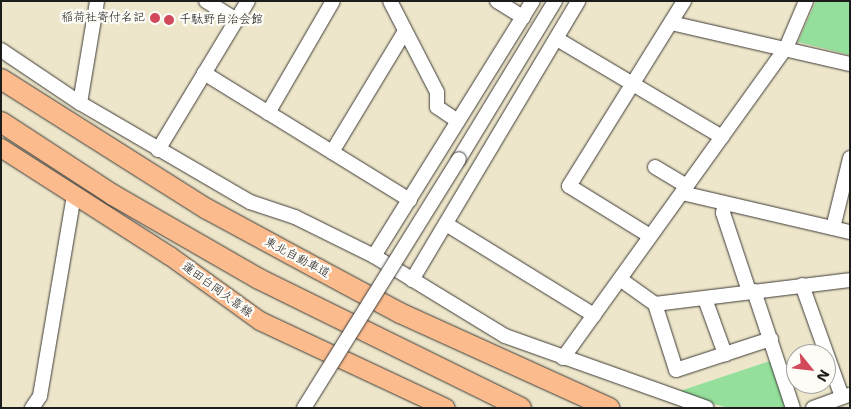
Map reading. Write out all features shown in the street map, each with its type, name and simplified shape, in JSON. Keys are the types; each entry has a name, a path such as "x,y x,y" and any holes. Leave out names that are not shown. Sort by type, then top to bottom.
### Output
{"highway":[{"name":"東北自動車道","path":"1,79 207,209 301,260 400,313 609,408"},
{"path":"1,122 113,195 259,279 521,408"}],"main road":[{"name":"蓮田白岡久喜線","path":"1,148 170,256 260,321 446,408"}],"street":[{"path":"80,103 96,1"},
{"path":"206,1 236,20"},
{"path":"158,150 248,1"},
{"path":"268,112 333,1"},
{"path":"390,1 436,92 437,107 458,121"},
{"path":"496,1 523,17"},
{"path":"374,256 533,1"},
{"path":"304,408 556,1"},
{"path":"412,280 578,1"},
{"path":"650,236 569,186 630,84 684,1"},
{"path":"563,358 786,48 806,1"},
{"path":"671,23 850,64"},
{"path":"332,152 405,31"},
{"path":"557,39 722,137"},
{"path":"1,50 80,103 158,150 250,202 295,217 374,256 505,336 707,408"},
{"path":"204,73 410,200"},
{"path":"833,228 850,158"},
{"path":"655,167 684,190 725,204 850,232"},
{"path":"32,408 40,396 74,196"},
{"path":"725,204 723,213 771,340 793,408"},
{"path":"446,224 594,315"},
{"path":"620,279 655,304 676,370 771,340"},
{"path":"655,304 705,299 802,284 850,280"},
{"path":"802,284 846,396 813,408"},
{"path":"705,299 725,354"}],"green space":[{"path":"816,1 850,1 850,55 798,42"},
{"path":"773,360 789,408 729,408 681,395 680,391"}],"place":[{"name":"稲荷社寄付名記","path":"155,18"},
{"name":"千駄野自治会館","path":"169,20"}]}
